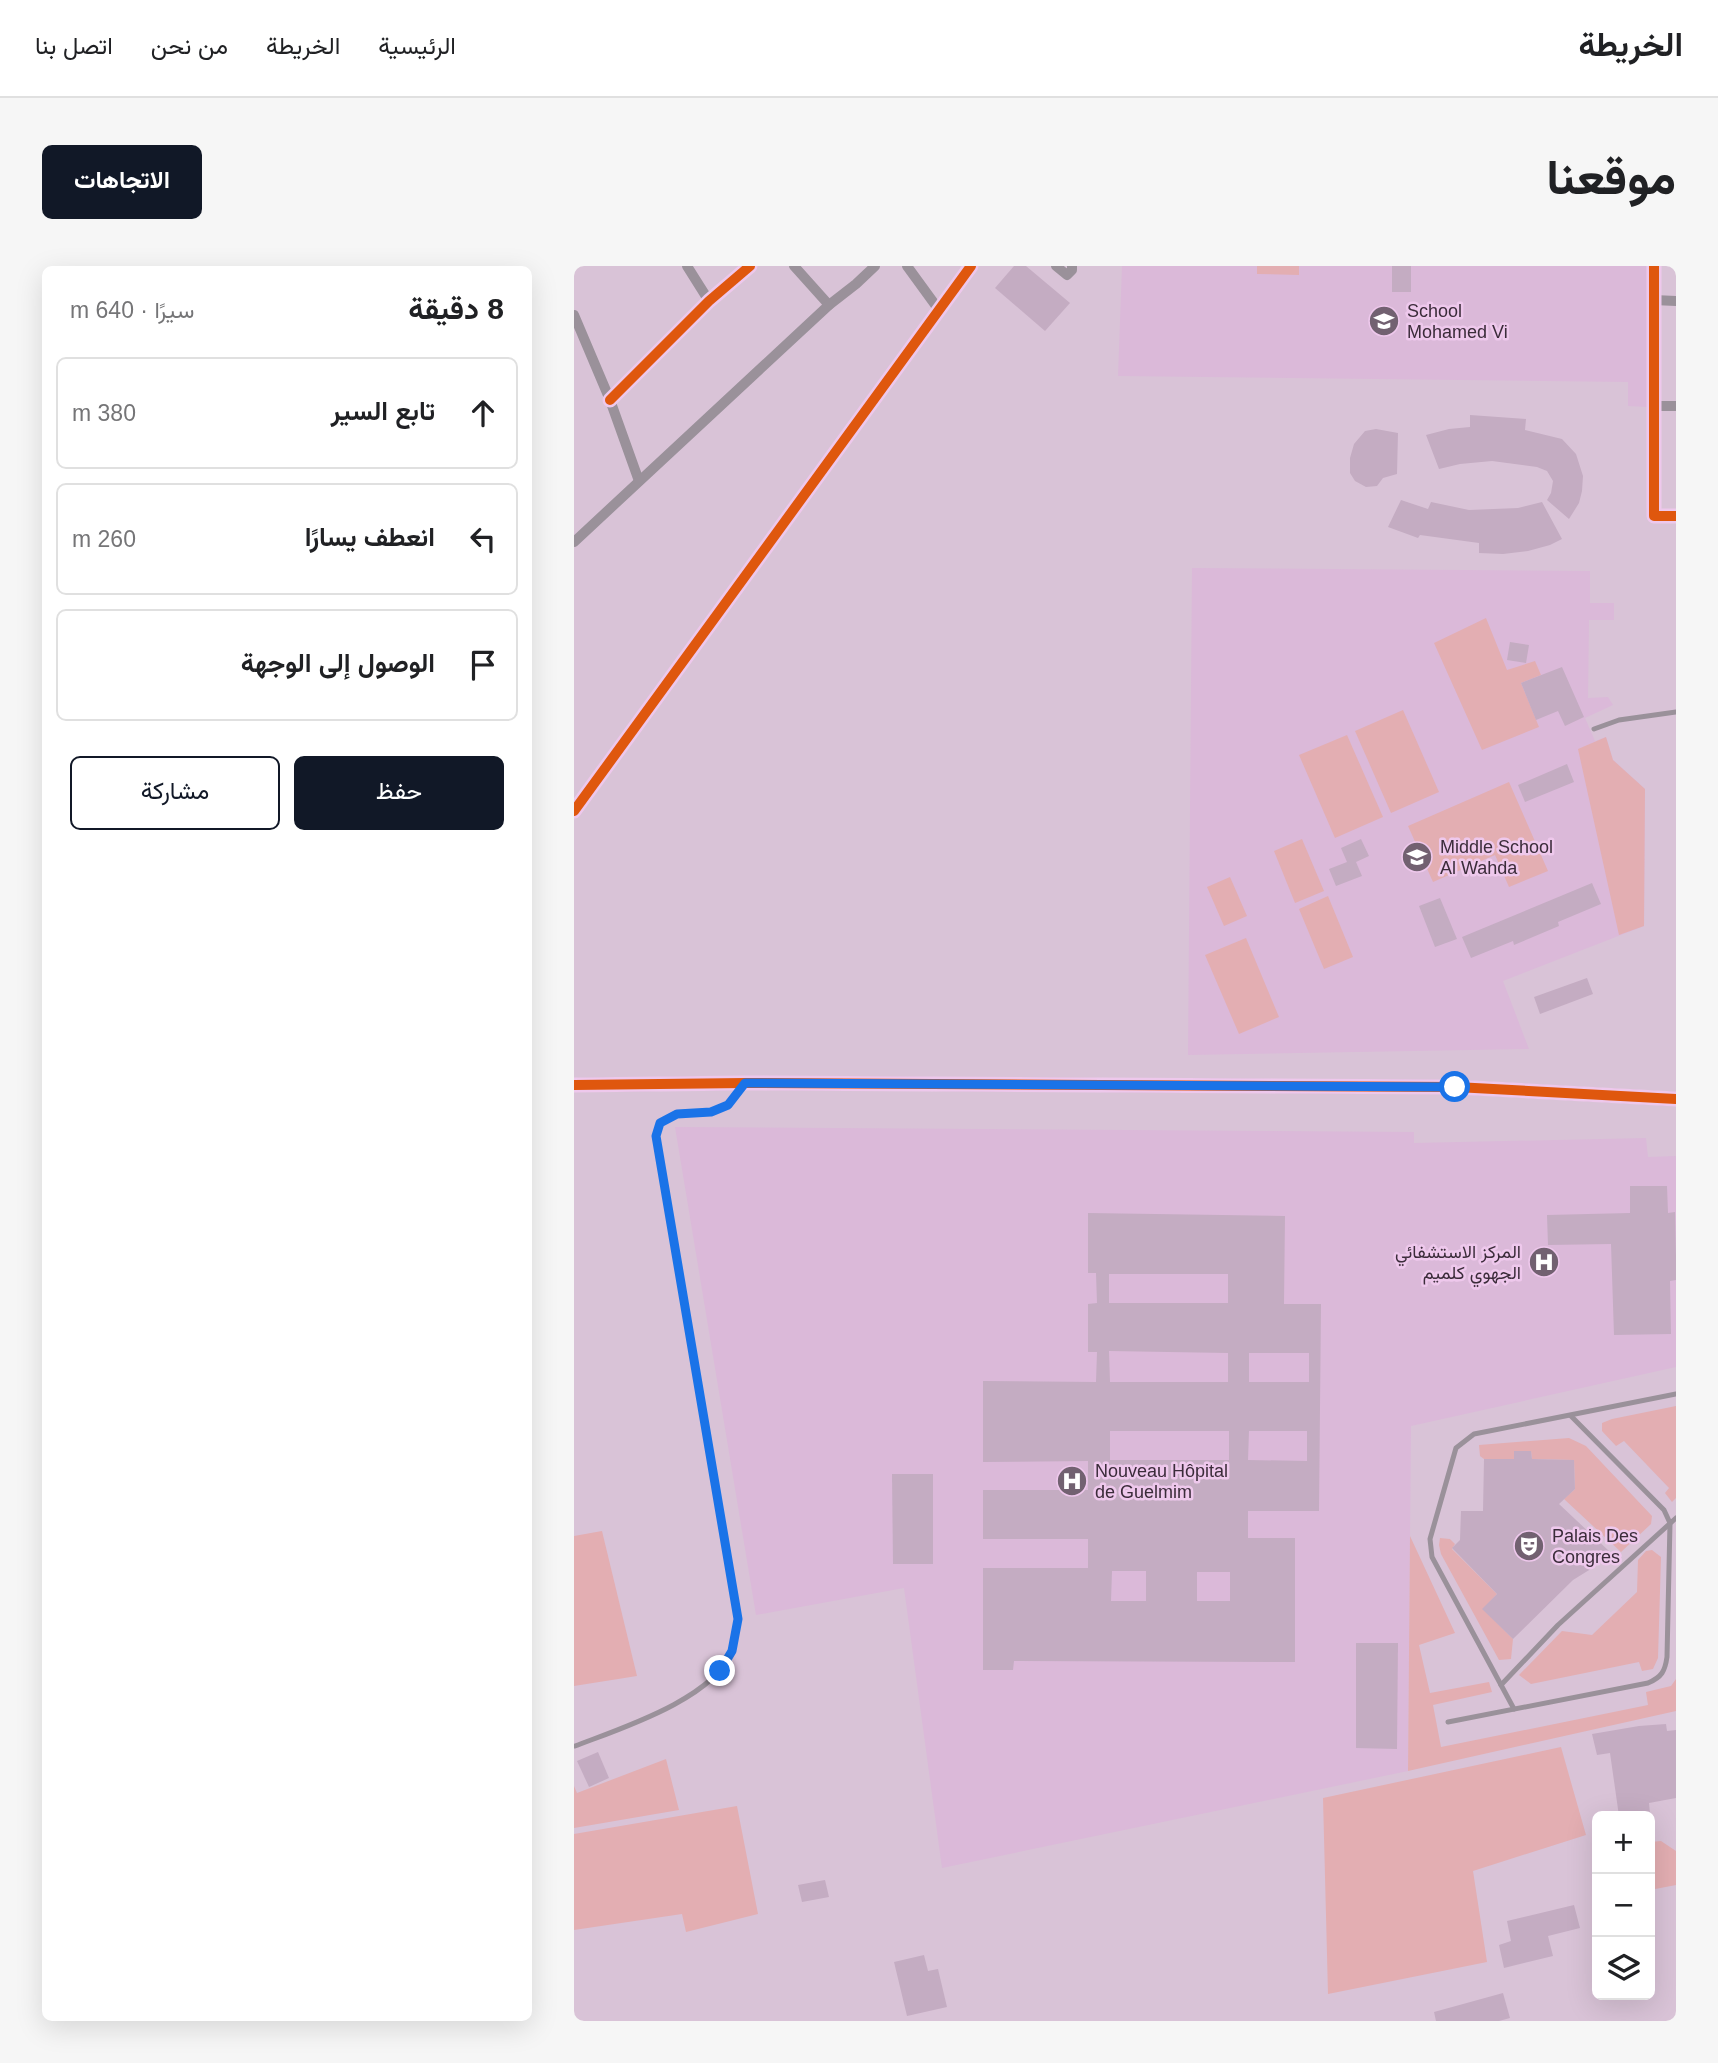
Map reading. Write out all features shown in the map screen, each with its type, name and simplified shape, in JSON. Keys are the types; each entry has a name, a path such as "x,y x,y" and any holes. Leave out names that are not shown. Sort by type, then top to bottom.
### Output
{"street":[{"path":"687,266 709,301"},
{"path":"610,400 709,301 750,266"},
{"path":"794,266 829,305"},
{"path":"574,542 829,305 856,285 875,266"},
{"path":"907,266 939,310"},
{"path":"574,811 971,266"},
{"path":"1056,266 1067,275 1072,266"},
{"path":"1654,266 1654,516 1676,516"},
{"path":"1654,300 1676,301"},
{"path":"575,321 610,400 639,481"},
{"path":"1654,406 1676,406"},
{"path":"574,1085 745,1083 1455,1087 1676,1100"}],"lane":[{"path":"1594,729 1619,720 1676,712"},
{"path":"575,1746 655,1716 697,1690 720,1671 732,1651 738,1619 656,1136 660,1123 677,1114 711,1112 728,1105 745,1083"},
{"path":"1514,1709 1432,1557 1430,1539 1456,1448 1474,1434 1676,1394"},
{"path":"1448,1722 1648,1683 1665,1671 1670,1523 1664,1510 1571,1416"},
{"path":"1501,1685 1558,1625 1676,1518"}],"shaded area":[{"name":"School Mohamed Vi","path":"1122,266 1647,266 1648,407 1628,406 1628,382 1118,376"},
{"path":"1257,266 1299,266 1299,275 1257,274"},
{"name":"Middle School Al Wahda","path":"1192,568 1590,571 1590,603 1614,603 1614,620 1589,620 1588,698 1608,697 1613,705 1585,718 1595,741 1606,737 1613,760 1645,789 1644,926 1503,981 1529,1049 1188,1055"},
{"path":"1486,618 1507,670 1535,661 1541,675 1521,683 1539,727 1482,750 1434,643"},
{"path":"1403,710 1439,792 1391,813 1355,731"},
{"path":"1347,735 1383,817 1335,838 1299,755"},
{"path":"1606,737 1613,760 1645,789 1644,926 1619,935 1578,749"},
{"path":"1509,782 1548,871 1509,887 1495,855 1433,882 1408,826"},
{"path":"1302,839 1324,891 1295,903 1274,851"},
{"path":"1230,877 1247,916 1224,926 1207,887"},
{"path":"1328,896 1353,957 1324,969 1299,909"},
{"path":"1246,938 1279,1017 1239,1034 1205,955"},
{"name":"Nouveau Hôpital de Guelmim","path":"675,1127 1414,1132 1414,1143 1646,1138 1648,1157 1676,1156 1676,1367 1411,1426 1408,1771 942,1868 904,1588 756,1615"},
{"path":"1676,1406 1676,1498 1672,1502 1665,1493 1669,1488 1624,1441 1616,1446 1602,1431 1602,1423"},
{"path":"1569,1438 1586,1446 1652,1516 1651,1524 1621,1552 1564,1499 1575,1489 1574,1460 1532,1459 1531,1451 1514,1451 1514,1459 1484,1459 1480,1456 1479,1445"},
{"path":"602,1531 637,1676 574,1686 574,1536"},
{"path":"1410,1536 1455,1633 1419,1645 1430,1693 1489,1682 1492,1692 1433,1705 1441,1747 1648,1705 1646,1692 1671,1686 1676,1679 1676,1711 1408,1771"},
{"path":"1440,1538 1450,1539 1455,1544 1452,1549 1497,1594 1483,1609 1513,1639 1511,1659 1499,1660 1441,1554"},
{"path":"1652,1550 1661,1557 1658,1658 1653,1669 1642,1671 1639,1662 1531,1684 1519,1675 1562,1631 1592,1635 1637,1592 1638,1560 1646,1551"},
{"path":"1561,1747 1586,1835 1473,1871 1487,1962 1328,1994 1323,1798"},
{"path":"666,1759 679,1810 574,1828 574,1786 577,1793"},
{"path":"737,1806 758,1914 686,1932 682,1914 574,1930 574,1834"},
{"path":"1661,1841 1676,1851 1676,1885 1655,1889 1655,1842"}],"building":[{"path":"1014,266 1026,266 1070,303 1045,331 995,288"},
{"path":"1392,266 1411,266 1411,292 1392,292"},
{"path":"1470,415 1526,419 1525,430 1562,439 1576,454 1583,476 1579,503 1569,519 1547,500 1553,481 1547,471 1537,467 1492,461 1439,469 1426,435 1470,427"},
{"path":"1376,429 1398,433 1397,474 1383,478 1377,486 1366,487 1355,481 1350,473 1350,458 1354,444 1365,431"},
{"path":"1401,500 1428,509 1431,502 1469,510 1518,508 1542,502 1562,539 1528,551 1479,553 1479,543 1420,535 1418,538 1388,527"},
{"path":"1510,642 1529,645 1526,663 1507,660"},
{"path":"1562,667 1584,717 1565,726 1558,711 1536,720 1521,683"},
{"path":"1567,764 1574,782 1525,802 1518,785"},
{"path":"1361,839 1369,856 1356,862 1362,876 1336,886 1329,869 1347,862 1341,848"},
{"path":"1592,883 1601,904 1514,945 1513,941 1471,958 1462,937"},
{"path":"1440,898 1457,939 1435,947 1419,906"},
{"path":"1587,978 1593,994 1540,1014 1534,997"},
{"path":"1630,1186 1667,1186 1668,1213 1675,1212 1676,1280 1670,1281 1671,1334 1614,1335 1611,1244 1548,1245 1547,1215 1630,1213"},
{"path":"1088,1213 1285,1216 1284,1304 1321,1304 1319,1511 1248,1511 1248,1538 1295,1538 1295,1662 1014,1661 1013,1670 983,1670 983,1568 1088,1568 1088,1539 983,1539 983,1490 1088,1490 1088,1461 983,1462 983,1381 1096,1382 1097,1352 1088,1352 1088,1304 1097,1303 1096,1273 1088,1273","holes":["1109,1274 1228,1274 1228,1303 1109,1303","1109,1351 1228,1353 1228,1382 1110,1382","1249,1353 1309,1353 1309,1382 1249,1382","1110,1431 1229,1431 1229,1460 1110,1460","1249,1431 1307,1431 1307,1461 1248,1460","1112,1571 1146,1571 1146,1601 1111,1601","1197,1572 1230,1572 1230,1601 1197,1601"]},
{"name":"Palais Des Congres","path":"1514,1451 1531,1451 1532,1459 1574,1460 1575,1489 1559,1504 1609,1551 1594,1567 1573,1580 1513,1639 1482,1609 1497,1594 1452,1548 1460,1540 1461,1511 1483,1511 1484,1459 1514,1459"},
{"path":"892,1474 933,1474 933,1564 893,1564"},
{"path":"1356,1643 1398,1643 1397,1749 1356,1748"},
{"path":"1666,1724 1667,1731 1676,1730 1676,1798 1649,1803 1650,1811 1618,1811 1610,1753 1597,1755 1592,1734"},
{"path":"598,1752 609,1778 589,1787 577,1761"},
{"path":"825,1880 829,1897 802,1902 798,1885"},
{"path":"1574,1905 1580,1928 1548,1936 1553,1956 1504,1968 1499,1945 1511,1941 1507,1921"},
{"path":"924,1955 928,1971 938,1969 947,2007 907,2016 894,1962"},
{"path":"1503,1993 1510,2018 1499,2021 1436,2021 1434,2012"}],"cycle path":[{"path":"610,400 709,301 750,266"},
{"path":"574,811 971,266"},
{"path":"1654,266 1654,516 1676,516"},
{"path":"574,1085 745,1083 1456,1087 1676,1099"}],"place":[{"name":"School Mohamed Vi","path":"1384,321"},
{"name":"Middle School Al Wahda","path":"1417,857"},
{"name":"المركز الاستشفائي الجهوي كلميم","path":"1544,1262"},
{"name":"Nouveau Hôpital de Guelmim","path":"1072,1481"},
{"name":"Palais Des Congres","path":"1529,1546"}],"route":[{"path":"720,1671 732,1651 738,1619 656,1136 660,1123 677,1114 711,1112 728,1105 745,1083 1455,1087"}]}
